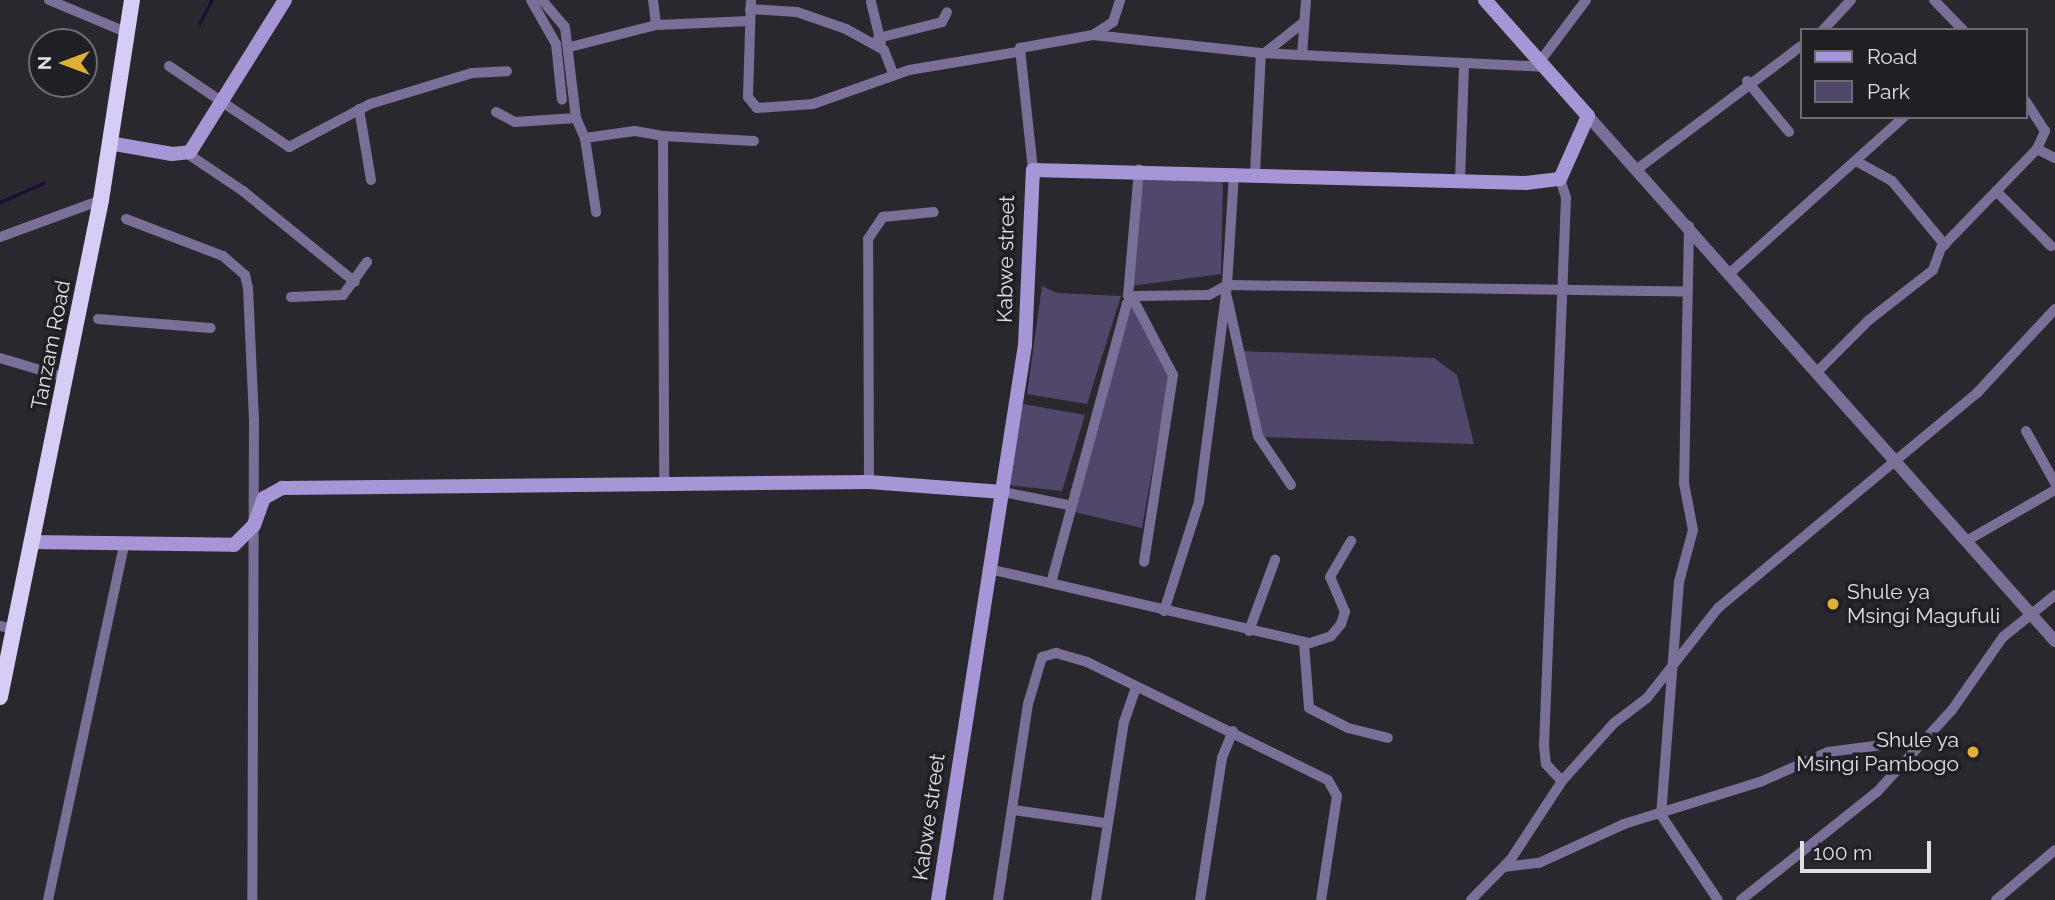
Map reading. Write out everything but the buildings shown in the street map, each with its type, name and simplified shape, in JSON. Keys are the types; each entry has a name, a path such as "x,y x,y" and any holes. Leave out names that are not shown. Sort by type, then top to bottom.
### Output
{"highway":[{"name":"Tanzam Road","path":"0,697 7,628 31,542 67,378 101,200 132,0"}],"main road":[{"path":"109,143 188,154 285,0"},
{"path":"1485,0 1588,116 1560,179"},
{"name":"Kabwe street","path":"938,900 1003,492 1028,310 1033,170 1139,169 1460,180 1560,179"},
{"path":"31,542 124,546 234,545 254,525 264,498 282,488 869,482 1003,492"}],"street":[{"path":"49,0 128,33"},
{"path":"531,0 556,44 562,100"},
{"path":"542,0 559,16 570,47 576,118 585,138 596,212"},
{"path":"653,0 656,25"},
{"path":"1093,35 1117,17 1121,0"},
{"path":"1302,55 1306,0"},
{"path":"750,10 752,107 813,104 893,74 1018,52 1024,44 1093,35 1263,53 1464,65 1544,64 1586,0"},
{"path":"1825,28 1851,0"},
{"path":"1934,0 1961,28"},
{"path":"871,2 878,38 893,74"},
{"path":"570,47 656,25 750,10 812,16 884,50"},
{"path":"878,38 942,22 947,12"},
{"path":"1255,173 1263,53 1304,22"},
{"path":"1636,170 1747,81 1800,47"},
{"path":"1018,52 1033,170"},
{"path":"1460,180 1464,65"},
{"path":"169,66 289,147 359,109 472,73 507,71"},
{"path":"1747,81 1789,132"},
{"path":"1818,371 1869,320 1933,270 1945,245 2037,149 2045,131 2027,103"},
{"path":"359,109 371,180"},
{"path":"496,112 515,122 576,118"},
{"path":"1588,116 1896,458 2055,641"},
{"path":"1730,273 1902,119"},
{"path":"585,138 635,131 663,136 754,141"},
{"path":"663,136 664,484"},
{"path":"2037,149 2055,158"},
{"path":"188,154 243,191 355,282"},
{"path":"1856,161 1892,181 1945,245"},
{"path":"1051,583 1068,505 1130,296 1139,169"},
{"path":"1164,611 1199,502 1226,297 1234,173"},
{"path":"1560,179 1566,198 1544,746 1546,764 1562,781"},
{"path":"1996,191 2050,246"},
{"path":"0,237 101,200"},
{"path":"869,482 868,239 883,217 934,212"},
{"path":"126,219 203,246 245,275 254,525 252,900"},
{"path":"1689,226 1684,292 1684,483 1693,530 1681,567 1661,815 1718,900"},
{"path":"291,297 343,295 367,262"},
{"path":"1130,296 1209,295 1227,285 1561,286 1684,292"},
{"path":"1130,296 1173,375 1144,562"},
{"path":"1226,297 1258,436 1291,485"},
{"path":"1471,900 1504,867 1562,781 1614,723 1647,698 1673,660 1718,608 2003,370 2055,309"},
{"path":"98,319 211,328"},
{"path":"0,358 67,378"},
{"path":"2026,431 2055,483"},
{"path":"1968,540 2055,489"},
{"path":"1003,492 1068,505"},
{"path":"989,569 1304,643 1331,636 1341,624 1345,612 1330,577 1351,541"},
{"path":"48,900 124,546"},
{"path":"1250,631 1275,560"},
{"path":"1741,900 1839,826 1928,739 1988,655 2029,612 2055,595"},
{"path":"1304,643 1309,708 1349,728 1388,738"},
{"path":"998,900 1028,704 1042,657 1076,658 1233,731 1334,788 1321,900"},
{"path":"1096,900 1105,823 1124,722 1136,687"},
{"path":"1200,900 1222,758 1233,731"},
{"path":"1504,867 1539,863 1624,824 1661,815 1760,782 1828,752 1928,739"},
{"path":"1013,810 1105,823"},
{"path":"1996,900 2055,850"}],"green space":[{"path":"1133,177 1223,179 1221,274 1131,286"},
{"path":"1042,286 1057,293 1121,296 1087,404 1027,394"},
{"path":"1132,303 1171,364 1142,528 1070,511"},
{"path":"1240,351 1434,358 1457,375 1474,444 1262,437"},
{"path":"1023,404 1085,415 1062,491 1008,485"}],"waterway":[{"path":"199,24 212,0"},
{"path":"0,202 44,183"}],"place":[{"name":"Shule ya Msingi Magufuli","path":"1833,604"},
{"name":"Shule ya Msingi Pambogo","path":"1973,752"}]}
